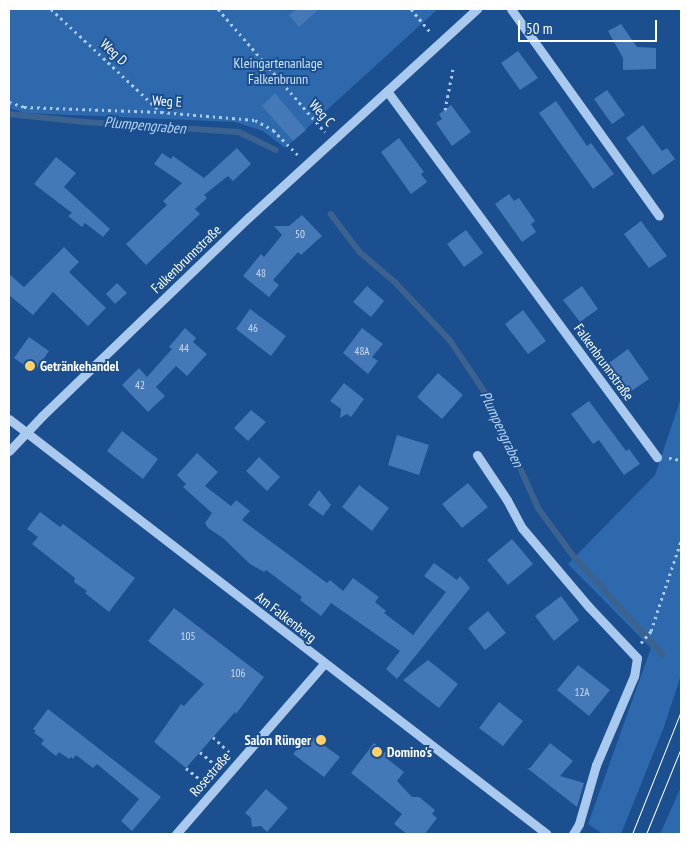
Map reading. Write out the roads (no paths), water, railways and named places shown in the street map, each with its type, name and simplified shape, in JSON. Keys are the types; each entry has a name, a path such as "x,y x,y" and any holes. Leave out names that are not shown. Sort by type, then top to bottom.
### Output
{"street":[{"name":"Falkenbrunnstraße","path":"9,451 26,432 332,140 477,9"},
{"path":"511,9 659,216"},
{"name":"Falkenbrunnstraße","path":"387,91 657,457"},
{"name":"Am Falkenberg","path":"9,419 324,664 547,834"},
{"path":"477,455 507,500 522,528 588,607 638,658 634,676 596,765 579,824 573,834"},
{"name":"Rosestraße","path":"176,834 324,664"}],"waterway":[{"name":"Plumpengraben","path":"9,114 85,122 239,132 276,150"},
{"name":"Plumpengraben","path":"331,214 360,252 395,282 450,340 489,398 539,509 572,554 662,654"}],"tram line":[{"path":"632,834 681,711"},
{"path":"646,834 681,748"}],"place":[{"name":"Getränkehandel","path":"30,366"},
{"name":"Salon Rünger","path":"321,740"},
{"name":"Domino's","path":"377,752"}],"park label":[{"name":"Kleingartenanlage Falkenbrunn","path":"278,72"}]}
